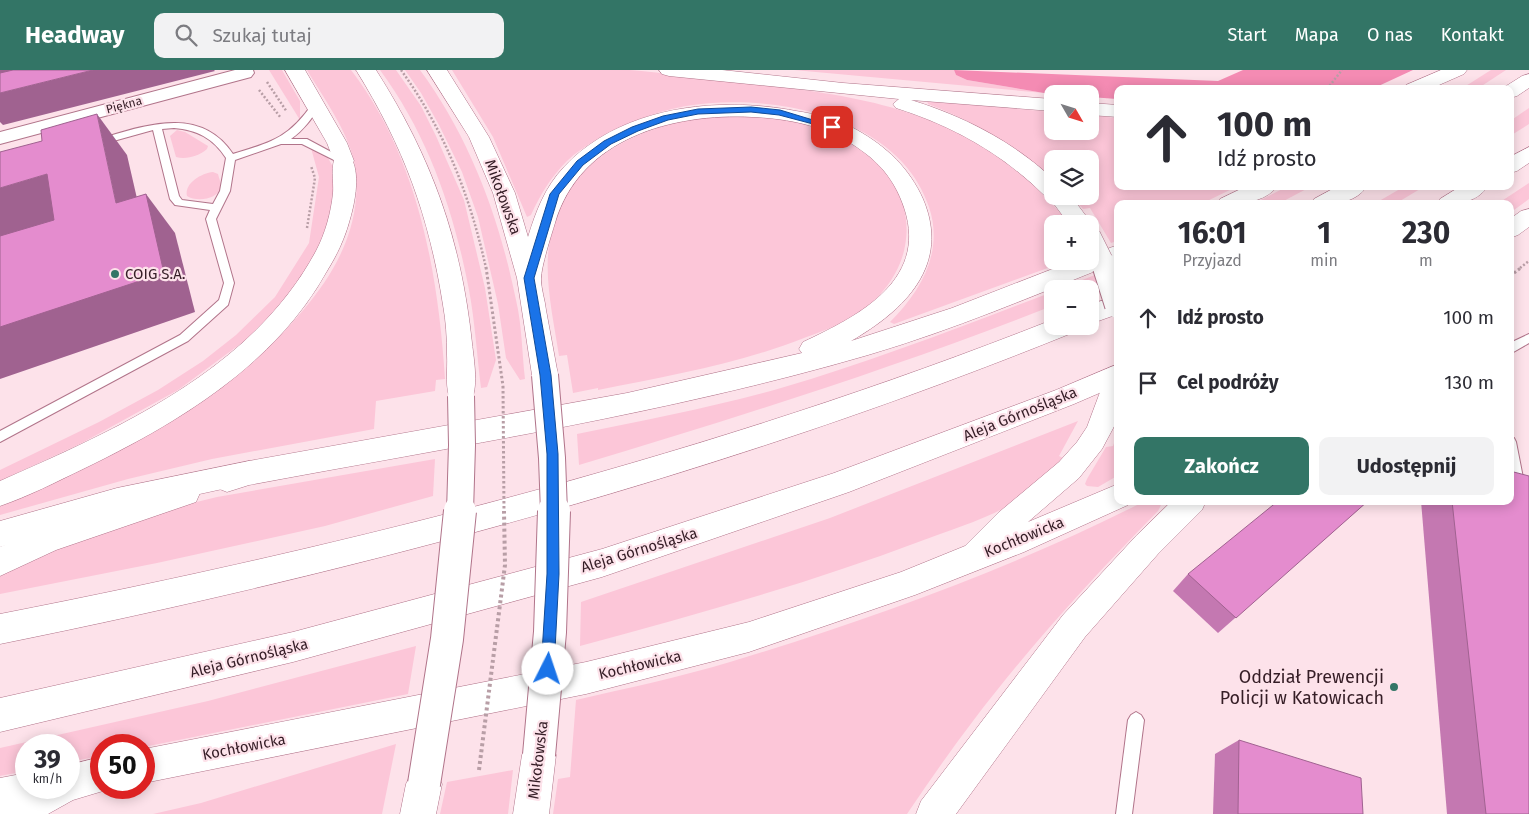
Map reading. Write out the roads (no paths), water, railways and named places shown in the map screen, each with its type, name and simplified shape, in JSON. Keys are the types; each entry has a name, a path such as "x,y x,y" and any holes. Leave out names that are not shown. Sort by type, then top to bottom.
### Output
{"main road":[{"path":"0,494 143,425 204,386 234,364 276,325 311,282 332,242 343,206 345,182 343,161 337,143 295,70"},
{"path":"366,70 403,132 417,162 435,213 452,289 460,360 462,483 455,584 444,672 421,799"},
{"name":"Mikołowska","path":"437,70 463,109 490,159 504,194 529,278 545,375 553,454 554,508 549,653 531,814"},
{"path":"669,70 843,89 1044,104"},
{"path":"1422,85 1457,70"},
{"path":"1443,85 1465,70"},
{"path":"1514,89 1529,80"},
{"path":"843,89 906,104 946,119 1001,148 1044,183"},
{"path":"529,278 550,207 558,188 580,163 608,142 623,134 666,118 698,112 737,109 780,113 832,127 877,153 898,172 905,182 920,220 919,252 904,286 874,314 834,338 759,374"},
{"path":"1099,110 1114,111"},
{"path":"1514,163 1529,154"},
{"path":"1236,200 1258,190"},
{"path":"1330,200 1348,190"},
{"path":"1454,200 1471,190"},
{"path":"1066,205 1074,215"},
{"path":"1514,227 1529,216"},
{"path":"1099,253 1114,292"},
{"path":"0,534 117,500 249,473 627,404 759,374 867,346 961,314 1114,255"},
{"path":"1099,312 1114,306"},
{"path":"0,628 285,567 503,513 605,485 816,418 984,358 1044,334"},
{"name":"Aleja Górnośląska","path":"0,715 293,647 602,563 839,483 1114,377"},
{"path":"970,558 1008,522 1065,476 1088,449 1111,401 1114,390"},
{"path":"0,562 47,540 102,520 249,473"},
{"name":"Kochłowicka","path":"155,764 586,678 749,637 904,585 1013,543 1114,498"},
{"path":"934,814 1074,626 1147,545 1188,505"},
{"path":"0,796 15,793"},
{"path":"12,814 41,799"}],"street":[{"name":"Piękna","path":"0,138 244,71"}],"lane":[{"path":"281,142 300,129 308,120 316,105"},
{"path":"0,437 184,338 224,302 229,283 211,219 225,191 231,158 218,140 202,130 176,124 157,126 86,146"},
{"path":"157,126 174,197 179,203 216,208"},
{"path":"231,158 281,142 304,141 343,161"},
{"path":"1514,345 1529,338"},
{"path":"1514,463 1522,504"},
{"path":"1124,814 1136,720"}],"place":[{"name":"COIG S.A.","path":"115,274"},
{"name":"Oddział Prewencji Policji w Katowicach","path":"1394,687"}]}
